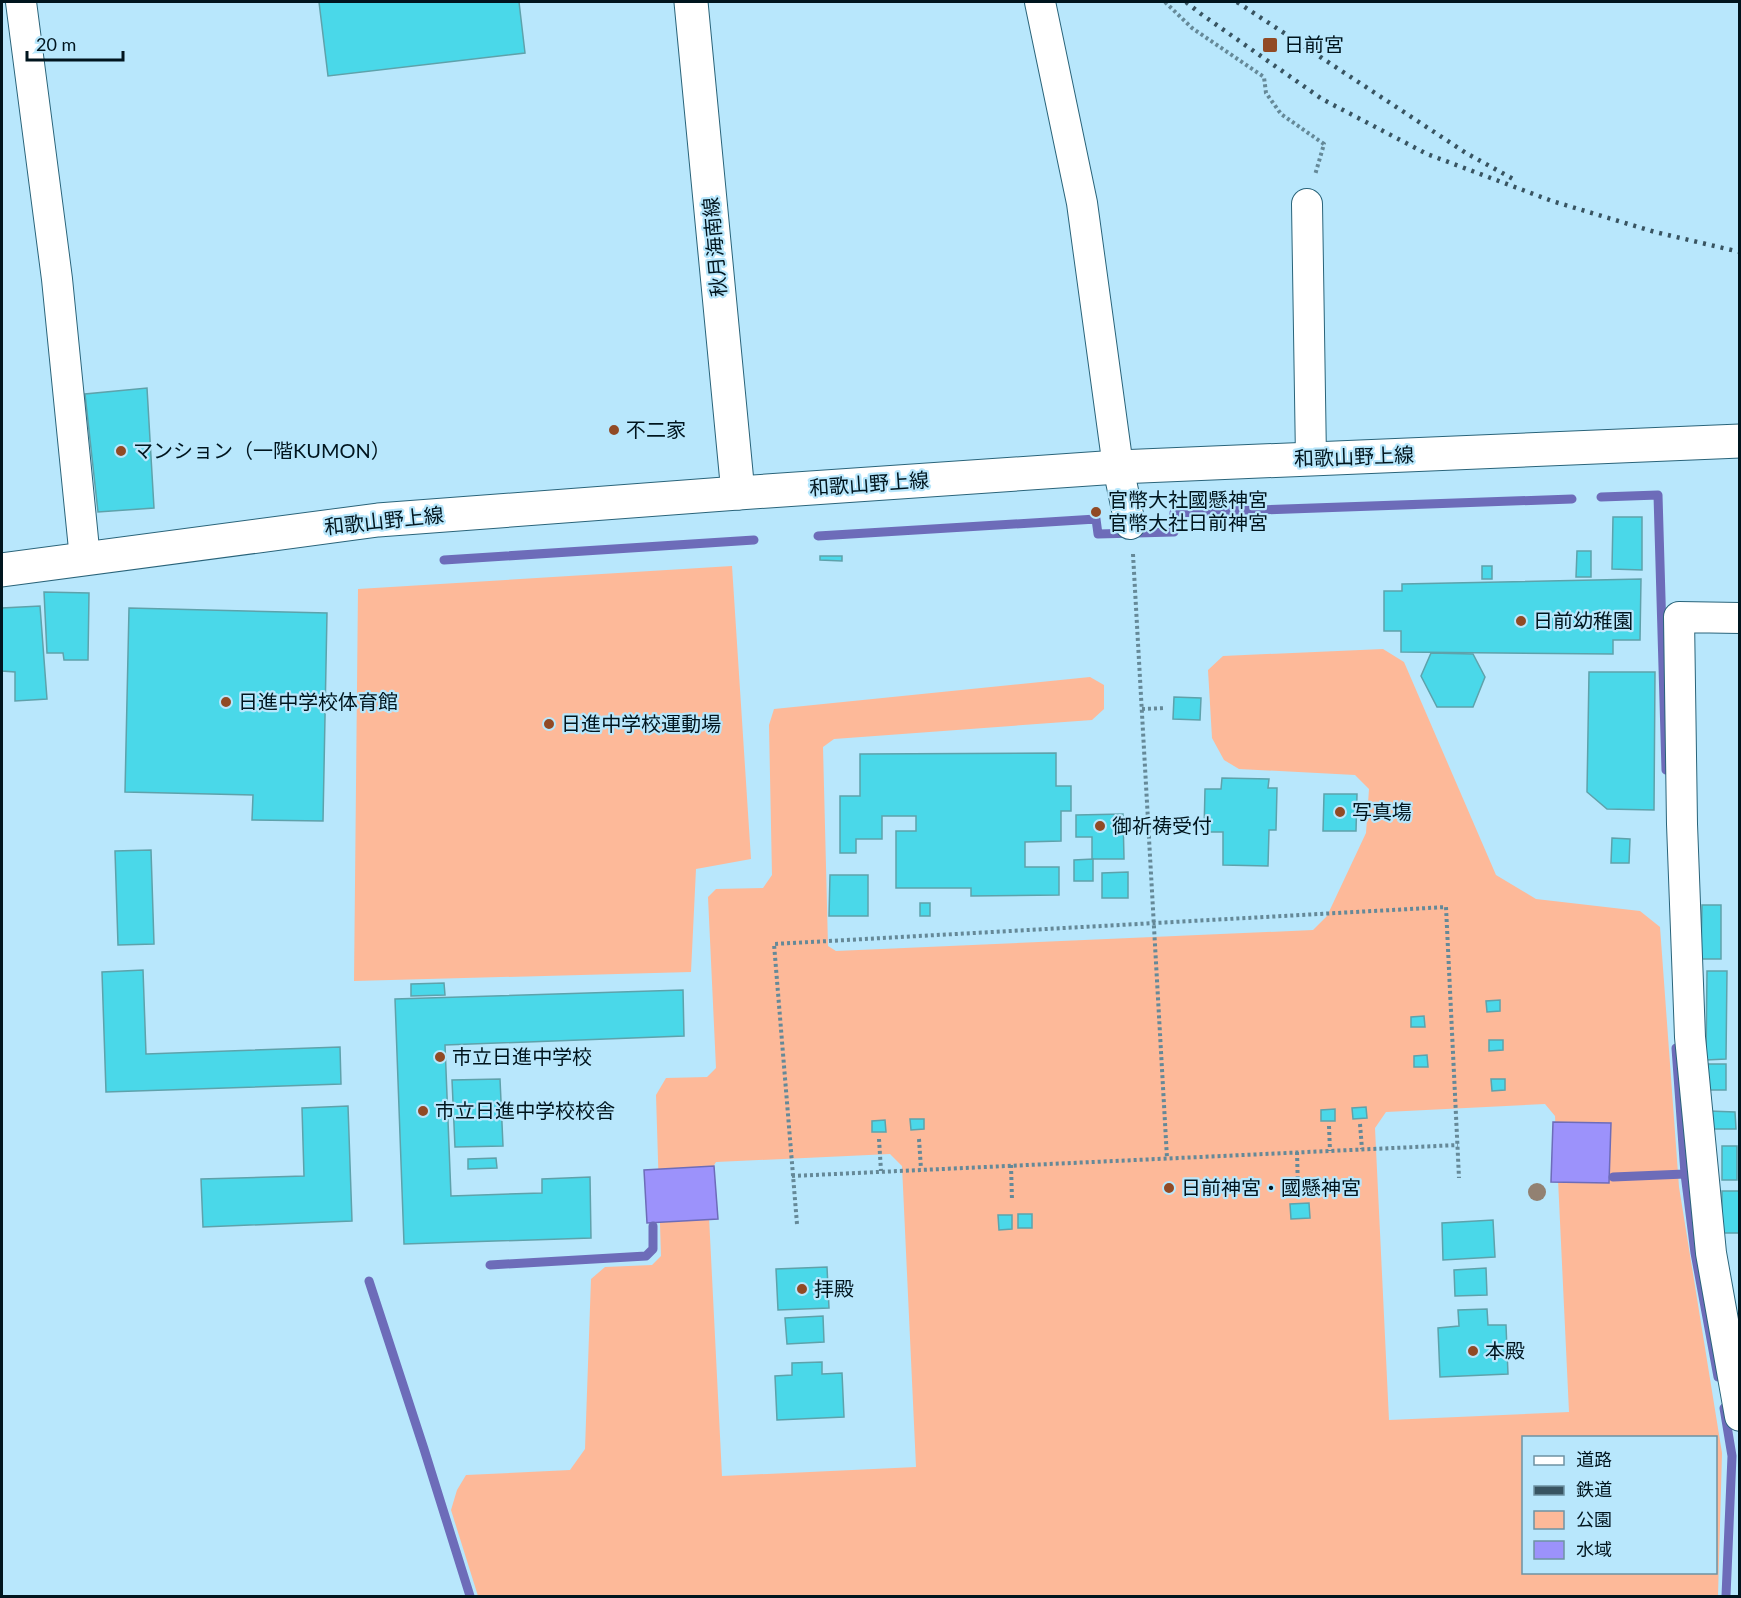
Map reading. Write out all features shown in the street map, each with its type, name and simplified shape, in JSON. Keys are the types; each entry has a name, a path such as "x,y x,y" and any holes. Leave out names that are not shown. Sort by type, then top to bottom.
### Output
{"main road":[{"name":"秋月海南線","path":"691,2 738,493"},
{"name":"和歌山野上線","path":"2,570 378,520 738,493 1118,467 1740,441"}],"street":[{"path":"21,2 57,279 85,559"},
{"path":"1040,2 1082,203 1118,467 1131,534"},
{"path":"1306,204 1311,459"},
{"path":"1740,618 1679,617 1682,824 1690,1037 1711,1253 1740,1416"}],"path":[{"path":"1165,2 1192,28 1264,78 1266,93 1281,114 1324,144 1306,204"},
{"path":"1131,534 1167,1158"},
{"path":"1142,709 1166,708"},
{"path":"797,1224 774,944 1446,907 1459,1178"},
{"path":"1360,1124 1362,1149"},
{"path":"1329,1126 1329,1151"},
{"path":"879,1139 881,1171"},
{"path":"919,1139 921,1169"},
{"path":"792,1176 1458,1145"},
{"path":"1297,1152 1298,1190"},
{"path":"1011,1166 1012,1200"}],"green space":[{"name":"日進中学校運動場","path":"732,566 751,859 696,869 691,972 354,981 358,589"},
{"name":"日前神宮・國懸神宮","path":"1383,649 1404,662 1496,875 1536,899 1640,911 1660,927 1679,1187 1722,1453 1718,1596 478,1596 451,1510 457,1490 466,1475 570,1470 585,1449 591,1279 605,1267 652,1265 661,1256 656,1095 666,1078 707,1077 716,1068 708,897 716,889 763,888 772,875 769,725 774,709 1090,677 1104,685 1104,709 1092,720 834,739 823,747 828,946 836,951 1313,930 1327,916 1366,833 1369,789 1355,775 1239,769 1224,760 1212,738 1208,670 1223,656","holes":["1545,1104 1555,1116 1569,1412 1389,1420 1375,1128 1386,1112","890,1154 902,1166 916,1467 722,1476 707,1177 716,1162"]}],"water":[{"path":"1553,1122 1611,1123 1609,1183 1551,1182"},
{"path":"714,1166 718,1219 647,1223 644,1170"}],"building":[{"path":"319,2 519,2 525,53 328,76"},
{"name":"マンション（一階KUMON）","path":"147,388 154,508 98,512 85,394"},
{"path":"1613,517 1642,517 1642,570 1612,569"},
{"path":"1577,551 1591,551 1591,577 1576,577"},
{"path":"820,556 842,556 842,561 820,560"},
{"path":"1482,566 1492,566 1492,579 1482,579"},
{"path":"1641,579 1640,640 1613,640 1613,654 1401,652 1401,631 1384,631 1384,591 1402,591 1402,584"},
{"path":"44,592 89,593 88,660 64,660 63,653 47,653"},
{"path":"40,606 47,699 15,701 15,672 2,671 2,608"},
{"name":"日進中学校体育館","path":"129,608 327,613 323,821 252,820 253,795 125,792"},
{"path":"1431,653 1473,654 1485,677 1473,707 1437,707 1421,676"},
{"path":"1589,672 1655,672 1654,810 1607,809 1587,792"},
{"path":"1174,697 1201,698 1200,720 1173,719"},
{"path":"1056,753 1056,786 1071,786 1071,811 1061,811 1061,841 1025,842 1025,867 1059,867 1059,895 971,896 971,888 896,888 896,831 916,831 916,816 882,816 882,839 856,839 856,853 840,853 840,796 860,796 860,754"},
{"path":"1222,778 1269,779 1268,788 1277,788 1276,830 1269,830 1268,866 1223,865 1223,832 1204,832 1205,789 1221,789"},
{"name":"写真塲","path":"1324,794 1357,794 1356,831 1323,831"},
{"name":"御祈祷受付","path":"1123,814 1124,859 1092,859 1092,837 1076,837 1076,815"},
{"path":"1612,838 1630,839 1629,863 1611,863"},
{"path":"151,850 154,944 118,945 115,851"},
{"path":"1093,859 1093,881 1074,881 1074,860"},
{"path":"1128,872 1128,898 1102,898 1102,873"},
{"path":"830,875 868,875 868,916 829,916"},
{"path":"920,903 930,903 930,916 920,916"},
{"path":"1702,905 1721,905 1721,959 1701,959"},
{"path":"143,970 146,1054 340,1047 341,1084 106,1092 102,972"},
{"path":"1707,971 1727,971 1726,1059 1706,1060"},
{"path":"444,983 445,995 411,996 411,984"},
{"name":"市立日進中学校校舎","path":"683,990 684,1036 445,1045 451,1196 542,1193 542,1179 590,1177 591,1238 404,1244 395,999"},
{"path":"1500,1000 1500,1011 1487,1012 1486,1001"},
{"path":"1424,1016 1425,1027 1411,1027 1411,1017"},
{"path":"1489,1040 1503,1040 1503,1050 1489,1051"},
{"path":"1427,1055 1428,1067 1414,1067 1414,1056"},
{"path":"1708,1064 1726,1064 1726,1090 1708,1090"},
{"path":"500,1079 503,1146 455,1147 452,1080"},
{"path":"1491,1079 1505,1079 1505,1090 1492,1091"},
{"path":"348,1106 352,1221 203,1227 201,1179 304,1176 302,1108"},
{"path":"1366,1107 1367,1118 1353,1119 1352,1108"},
{"path":"1335,1109 1335,1121 1321,1121 1321,1110"},
{"path":"1709,1111 1735,1112 1736,1129 1709,1129"},
{"path":"910,1119 924,1119 924,1129 911,1130"},
{"path":"885,1120 886,1132 872,1132 872,1121"},
{"path":"1722,1146 1737,1146 1737,1180 1722,1180"},
{"path":"496,1158 497,1168 468,1169 468,1159"},
{"path":"1722,1191 1740,1191 1740,1233 1722,1233"},
{"path":"1309,1203 1310,1218 1291,1219 1290,1204"},
{"path":"1018,1214 1032,1214 1032,1228 1018,1228"},
{"path":"998,1215 1012,1215 1012,1229 999,1230"},
{"path":"1493,1220 1495,1257 1443,1260 1442,1223"},
{"name":"拝殿","path":"827,1267 829,1308 778,1310 776,1269"},
{"path":"1486,1268 1487,1295 1455,1296 1454,1270"},
{"name":"本殿","path":"1487,1309 1488,1325 1506,1325 1508,1374 1440,1377 1438,1328 1459,1326 1458,1310"},
{"path":"823,1316 824,1342 787,1344 785,1318"},
{"path":"822,1362 822,1374 842,1373 844,1417 777,1420 775,1376 792,1375 792,1363"}],"waterway":[{"path":"1601,497 1658,495 1666,770"},
{"path":"818,536 1096,519 1098,534 1174,532 1174,513 1572,499"},
{"path":"444,560 754,540"},
{"path":"1613,1177 1685,1174 1676,1048"},
{"path":"1685,1174 1695,1253 1718,1377"},
{"path":"490,1265 646,1256 653,1249 653,1226"},
{"path":"369,1281 470,1596"},
{"path":"1724,1408 1732,1456 1726,1596"}],"railway":[{"path":"1186,2 1322,99 1427,154 1552,201 1655,232 1740,252"},
{"path":"1237,2 1466,153 1515,180"}],"place":[{"name":"日前宮","path":"1270,45"},
{"name":"不二家","path":"614,430"},
{"name":"マンション（一階KUMON）","path":"121,451"},
{"name":"官幣大社國懸神宮 官幣大社日前神宮","path":"1096,512"},
{"name":"日前幼稚園","path":"1521,621"},
{"name":"日進中学校体育館","path":"226,702"},
{"name":"日進中学校運動場","path":"549,724"},
{"name":"写真塲","path":"1340,812"},
{"name":"御祈祷受付","path":"1100,826"},
{"name":"市立日進中学校","path":"440,1057"},
{"name":"市立日進中学校校舎","path":"423,1111"},
{"name":"日前神宮・國懸神宮","path":"1169,1188"},
{"name":"拝殿","path":"802,1289"},
{"name":"本殿","path":"1473,1351"}]}
